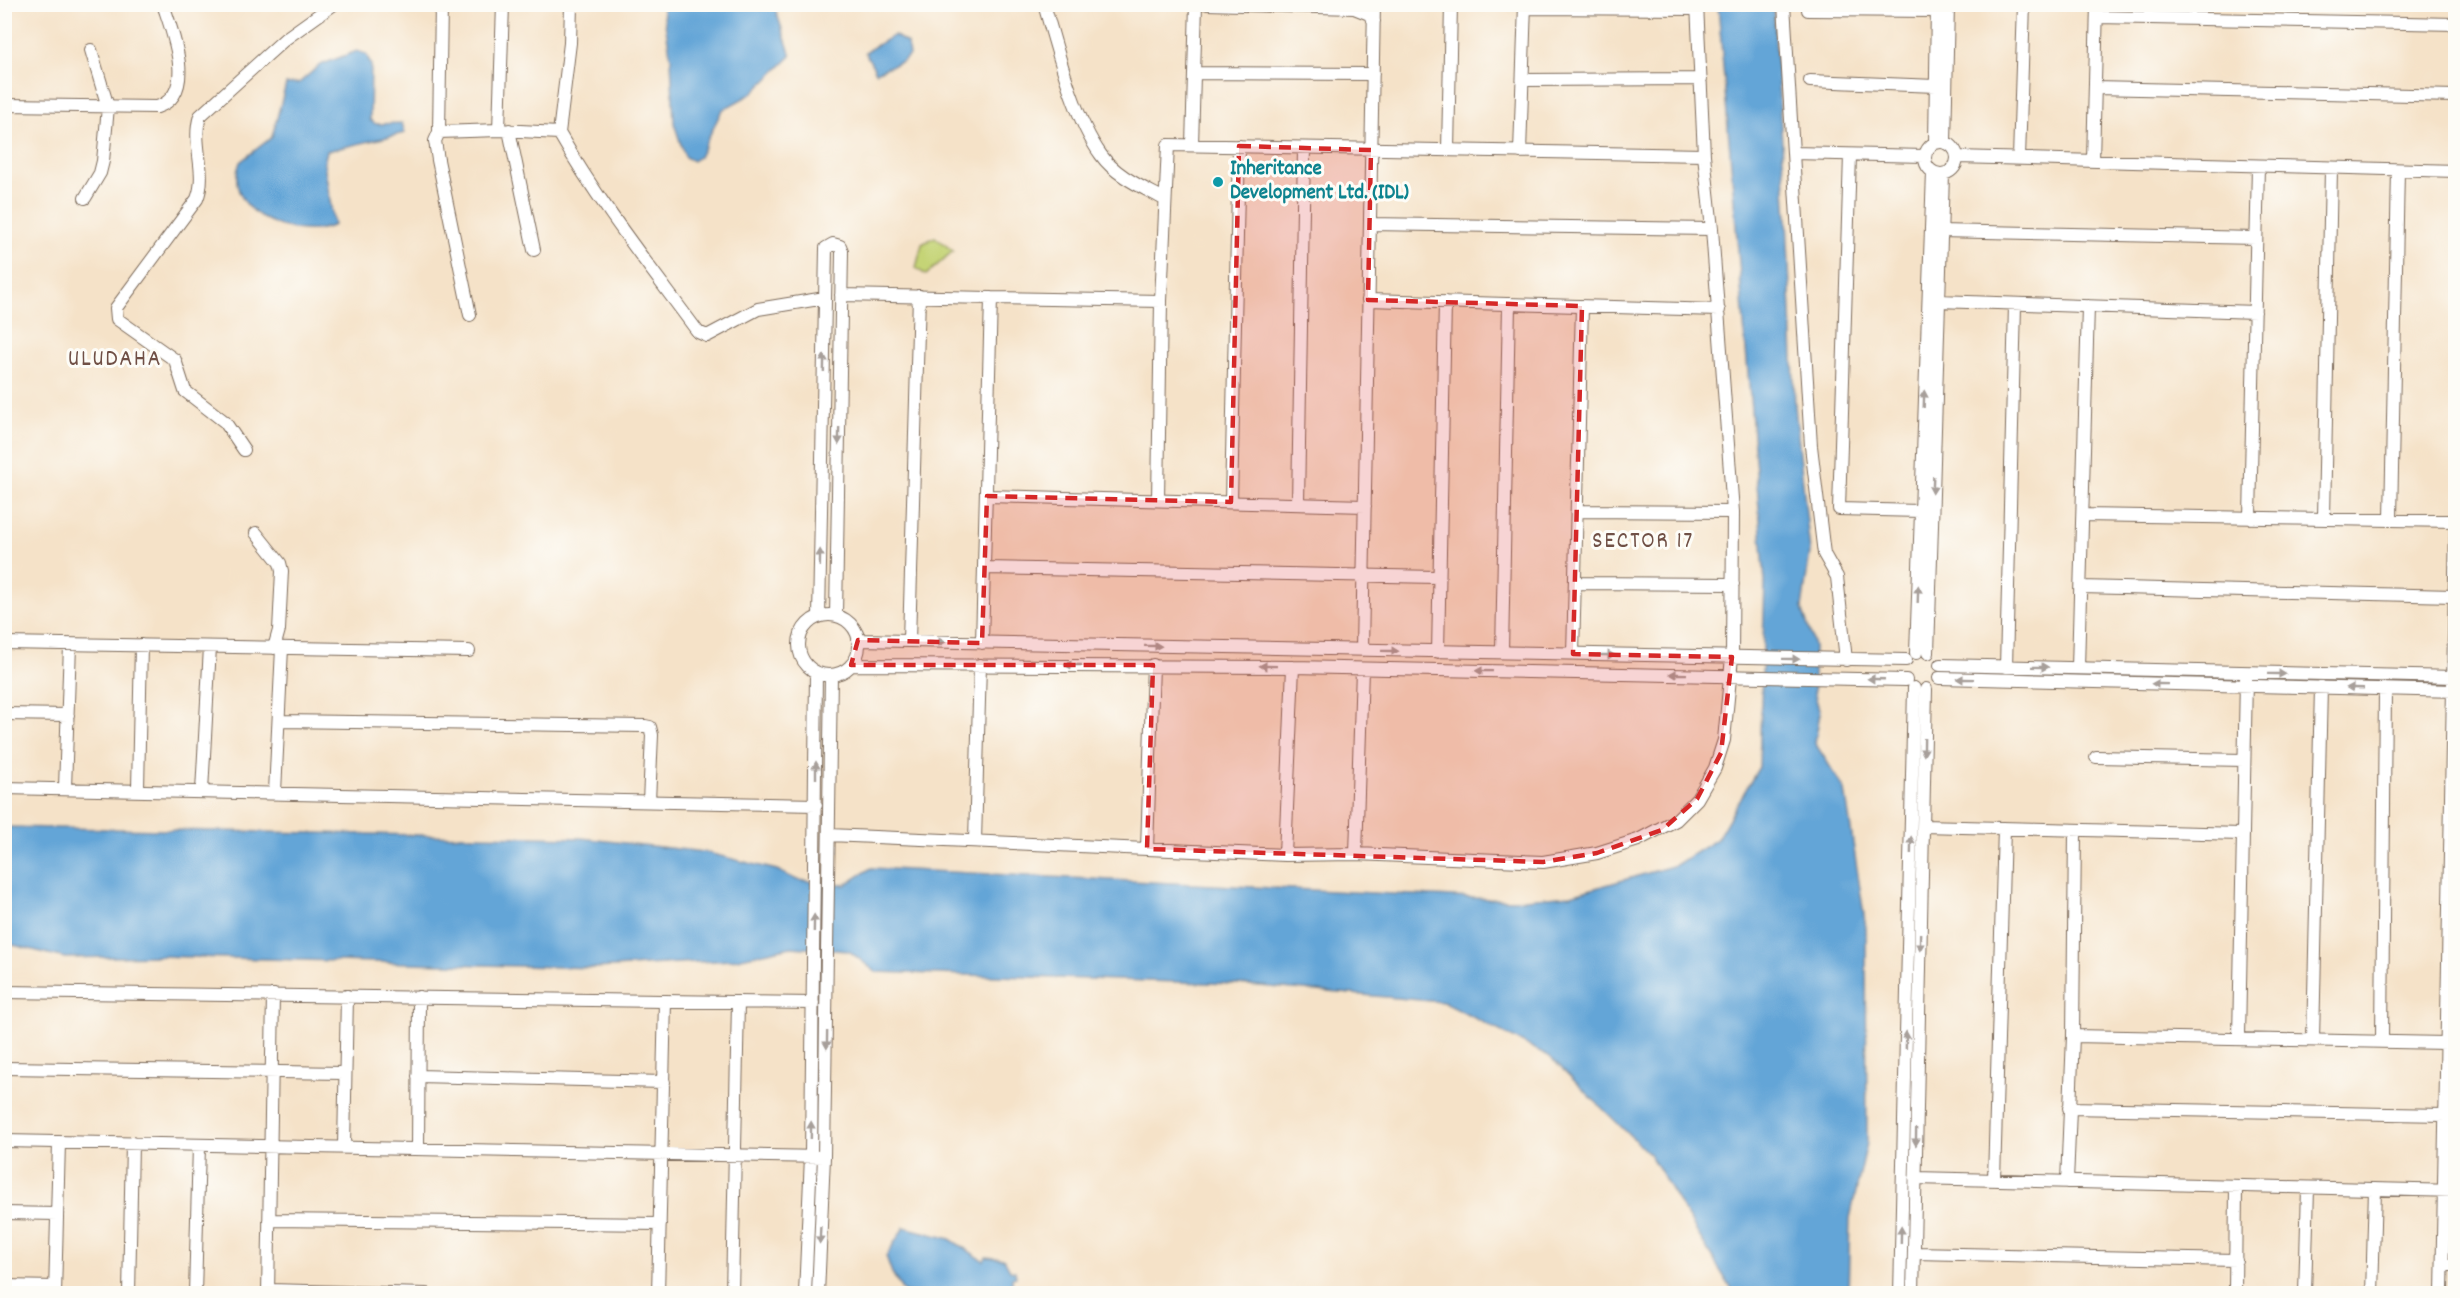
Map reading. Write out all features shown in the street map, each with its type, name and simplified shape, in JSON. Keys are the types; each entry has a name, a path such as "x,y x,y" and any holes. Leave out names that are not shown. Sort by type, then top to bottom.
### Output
{"street":[{"path":"4,105 157,107 167,104 172,98 181,61 163,4"},
{"path":"244,450 225,422 185,391 175,360 117,319 116,308 197,199 201,189 197,125 200,116 285,39 334,4"},
{"path":"441,4 439,132 435,141 470,315"},
{"path":"503,4 504,130 534,249"},
{"path":"571,4 570,43 559,133 576,163 621,227 702,335 707,336 758,309 825,298"},
{"path":"1044,4 1080,112 1101,156 1127,180 1164,199"},
{"path":"1192,146 1196,4"},
{"path":"1207,4 1354,8 1369,14 1374,21"},
{"path":"1362,650 1374,4"},
{"path":"1448,150 1451,4"},
{"path":"1784,4 1811,446 1824,554 1837,577 1846,660"},
{"path":"2019,158 2024,4"},
{"path":"829,835 1285,855 1356,854 1543,862 1597,853 1662,830 1688,810 1715,768 1724,740 1734,675 1732,512 1719,310 1704,155 1697,7 1525,6 1520,152"},
{"path":"1808,10 1940,7"},
{"path":"1940,7 1936,86 1940,143"},
{"path":"1940,7 1940,143"},
{"path":"2093,161 2097,11 2456,24"},
{"path":"85,198 100,173 108,107 91,50"},
{"path":"1194,74 1373,74"},
{"path":"1523,80 1701,79"},
{"path":"1810,81 1936,86"},
{"path":"2095,88 2456,96"},
{"path":"439,132 504,130 559,133"},
{"path":"1940,143 1953,148 1957,157 1952,170 1938,173 1926,165 1925,156 1928,148 1940,143"},
{"path":"1158,500 1161,301 1168,145 1704,155"},
{"path":"1231,502 1239,146"},
{"path":"1298,504 1304,148"},
{"path":"1793,153 1925,156"},
{"path":"1850,155 1839,509 1920,511"},
{"path":"1957,157 2456,171"},
{"path":"2250,517 2258,166"},
{"path":"2324,518 2331,169"},
{"path":"2391,519 2398,170"},
{"path":"1916,655 1920,511 1938,173"},
{"path":"1913,1293 1923,826 1915,686 1903,670 1916,655 1938,301 1941,231 1938,173"},
{"path":"1370,224 1712,229"},
{"path":"1941,231 2256,238"},
{"path":"819,617 826,248 833,244 840,246 842,251 836,616"},
{"path":"842,295 1161,301"},
{"path":"909,641 919,296"},
{"path":"982,643 992,298"},
{"path":"1368,300 1719,310"},
{"path":"1938,301 2255,312"},
{"path":"1438,652 1437,577 1445,302"},
{"path":"1502,652 1509,304"},
{"path":"2006,667 2015,304"},
{"path":"1573,654 1582,306"},
{"path":"2078,668 2088,306"},
{"path":"987,496 1365,506"},
{"path":"1578,511 1732,512"},
{"path":"2083,515 2456,522 2453,840 2445,1115 2449,1191 2442,1265 2442,1293"},
{"path":"256,533 279,563 282,571 278,648 280,721 275,792"},
{"path":"985,568 1437,577"},
{"path":"1576,583 1733,584"},
{"path":"2081,587 2454,596"},
{"path":"851,665 857,655 858,640 851,625 836,616 819,617 807,624 799,641 802,660 816,673 831,675 851,665 1154,665 1845,678 1915,686 1939,672 2006,667 2454,676"},
{"path":"858,640 1846,660 1916,655 1939,672 2246,686 2454,691"},
{"path":"4,643 469,651"},
{"path":"65,788 70,645"},
{"path":"138,789 141,645"},
{"path":"202,791 210,647"},
{"path":"975,841 980,665"},
{"path":"1147,849 1154,665"},
{"path":"1285,855 1293,667"},
{"path":"1356,854 1362,669"},
{"path":"805,1293 812,1103 816,673"},
{"path":"2240,1037 2245,673"},
{"path":"818,1293 828,981 831,675"},
{"path":"1900,1293 1915,686"},
{"path":"2313,1040 2320,687"},
{"path":"2382,1041 2385,689"},
{"path":"4,714 68,715"},
{"path":"280,721 650,727 652,735 649,801"},
{"path":"2096,757 2244,760"},
{"path":"4,788 138,789 816,805"},
{"path":"1923,826 2242,834"},
{"path":"1994,1180 2004,828"},
{"path":"2067,1182 2073,1036 2075,831"},
{"path":"4,992 813,1003"},
{"path":"273,995 268,1292 426,1293"},
{"path":"344,1148 346,996"},
{"path":"418,1149 419,997"},
{"path":"658,1293 665,1001"},
{"path":"732,1293 738,1002"},
{"path":"2073,1036 2446,1042"},
{"path":"4,1068 345,1073"},
{"path":"418,1076 664,1082"},
{"path":"812,1103 825,1104"},
{"path":"2069,1108 2445,1115"},
{"path":"4,1141 824,1157"},
{"path":"4,1286 55,1290 59,1142"},
{"path":"129,1293 132,1143"},
{"path":"195,1293 199,1144"},
{"path":"1915,1178 2449,1191"},
{"path":"2235,1293 2236,1186"},
{"path":"2305,1293 2308,1188"},
{"path":"2372,1293 2374,1189"},
{"path":"4,1213 57,1214"},
{"path":"269,1220 660,1224"},
{"path":"1914,1253 2236,1260"},
{"path":"2442,1265 2456,1265"}],"highlighted area":[{"path":"1239,146 1371,150 1368,300 1582,306 1573,654 1732,657 1721,753 1697,799 1662,830 1597,853 1543,862 1147,849 1153,665 851,665 858,640 982,643 987,496 1231,502"}],"green space":[{"path":"935,237 953,251 926,275 916,268 922,244"}],"water":[{"path":"662,5 770,5 775,8 791,56 753,93 722,110 699,157 693,161 685,157 674,123 671,59"},
{"path":"1718,5 1773,5 1787,219 1795,406 1810,552 1802,608 1814,645 1814,692 1820,713 1815,743 1845,790 1866,928 1867,1143 1850,1218 1848,1293 1734,1293 1650,1155 1549,1056 1443,1002 1236,984 876,972 849,951 791,947 732,960 595,968 157,956 65,958 5,943 5,827 581,838 704,852 777,870 797,880 845,885 871,868 1513,900 1571,895 1676,865 1717,839 1759,767 1765,582"},
{"path":"894,35 907,43 909,55 903,61 876,72 865,52"},
{"path":"357,51 366,54 371,65 370,120 376,124 402,123 405,133 327,151 324,163 334,225 318,230 300,230 265,219 251,209 241,195 237,180 240,162 272,137 286,84 299,83 320,65"},
{"path":"904,1227 950,1239 984,1261 986,1257 1004,1259 1010,1270 1015,1271 1016,1277 1012,1278 1012,1293 904,1293 892,1273 886,1256"}],"place":[{"name":"Inheritance Development Ltd. (IDL)","path":"1218,182"}],"district":[{"name":"ULUDAHA","path":"115,360"},
{"name":"SECTOR 17","path":"1643,542"}]}
